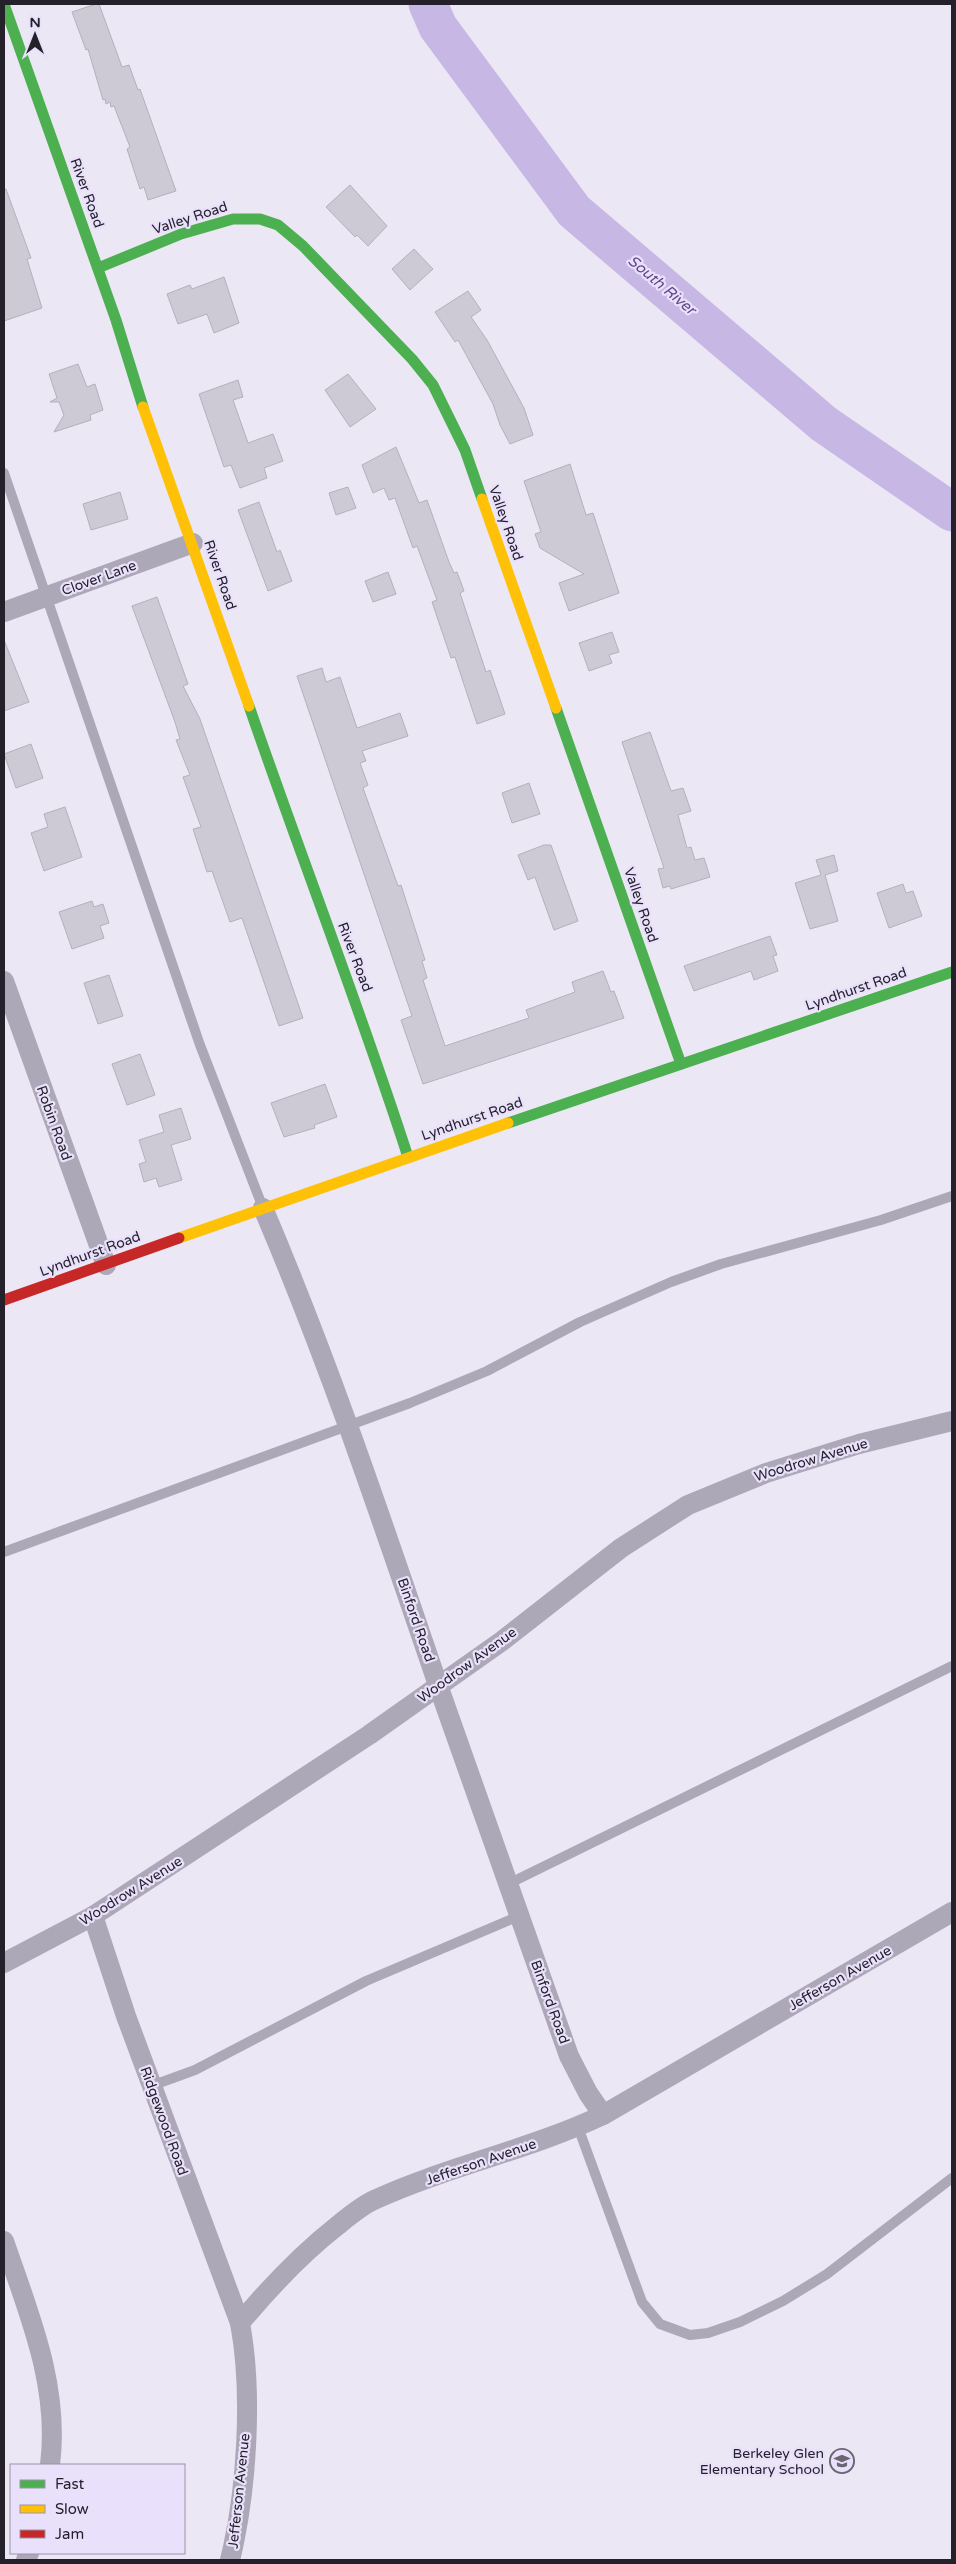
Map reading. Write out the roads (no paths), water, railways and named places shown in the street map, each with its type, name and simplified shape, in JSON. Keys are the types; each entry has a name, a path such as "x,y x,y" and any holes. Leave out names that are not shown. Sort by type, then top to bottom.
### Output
{"street":[{"name":"River Road","path":"4,4 98,268 152,435 193,543 293,834 368,1034 408,1157"},
{"name":"Valley Road","path":"98,268 190,232 233,219 260,219 278,226 303,246 412,359 433,385 465,450 681,1064"},
{"name":"Clover Lane","path":"4,612 193,543"},
{"name":"Lyndhurst Road","path":"4,1300 408,1157 952,972"},
{"name":"Robin Road","path":"4,982 106,1264"},
{"name":"Binford Road","path":"263,1208 295,1282 389,1537 439,1686 569,2056 588,2093 603,2115"},
{"name":"Woodrow Avenue","path":"4,1963 93,1916 369,1735 502,1641 621,1548 688,1505 766,1473 859,1444 952,1421"},
{"name":"Jefferson Avenue","path":"230,2560 241,2498 246,2439 246,2352 240,2323 272,2284 308,2248 373,2200 578,2126 603,2115 952,1912"},
{"name":"Ridgewood Road","path":"93,1916 151,2086 240,2323"},
{"path":"4,2241 42,2349 48,2375 52,2445 50,2464"}],"lane":[{"path":"4,473 200,1045 263,1208"},
{"path":"4,1552 347,1424 410,1403 486,1371 580,1322 670,1282 721,1264 881,1220 952,1196"},
{"path":"508,1884 952,1666"},
{"path":"151,2086 195,2070 366,1981 519,1916"},
{"path":"578,2126 642,2302 660,2324 690,2335 708,2333 740,2322 782,2301 827,2274 952,2178"}],"waterway":[{"name":"South River","path":"428,4 438,27 574,211 824,424 952,512"}],"place":[{"name":"Berkeley Glen Elementary School","path":"842,2461"}]}
